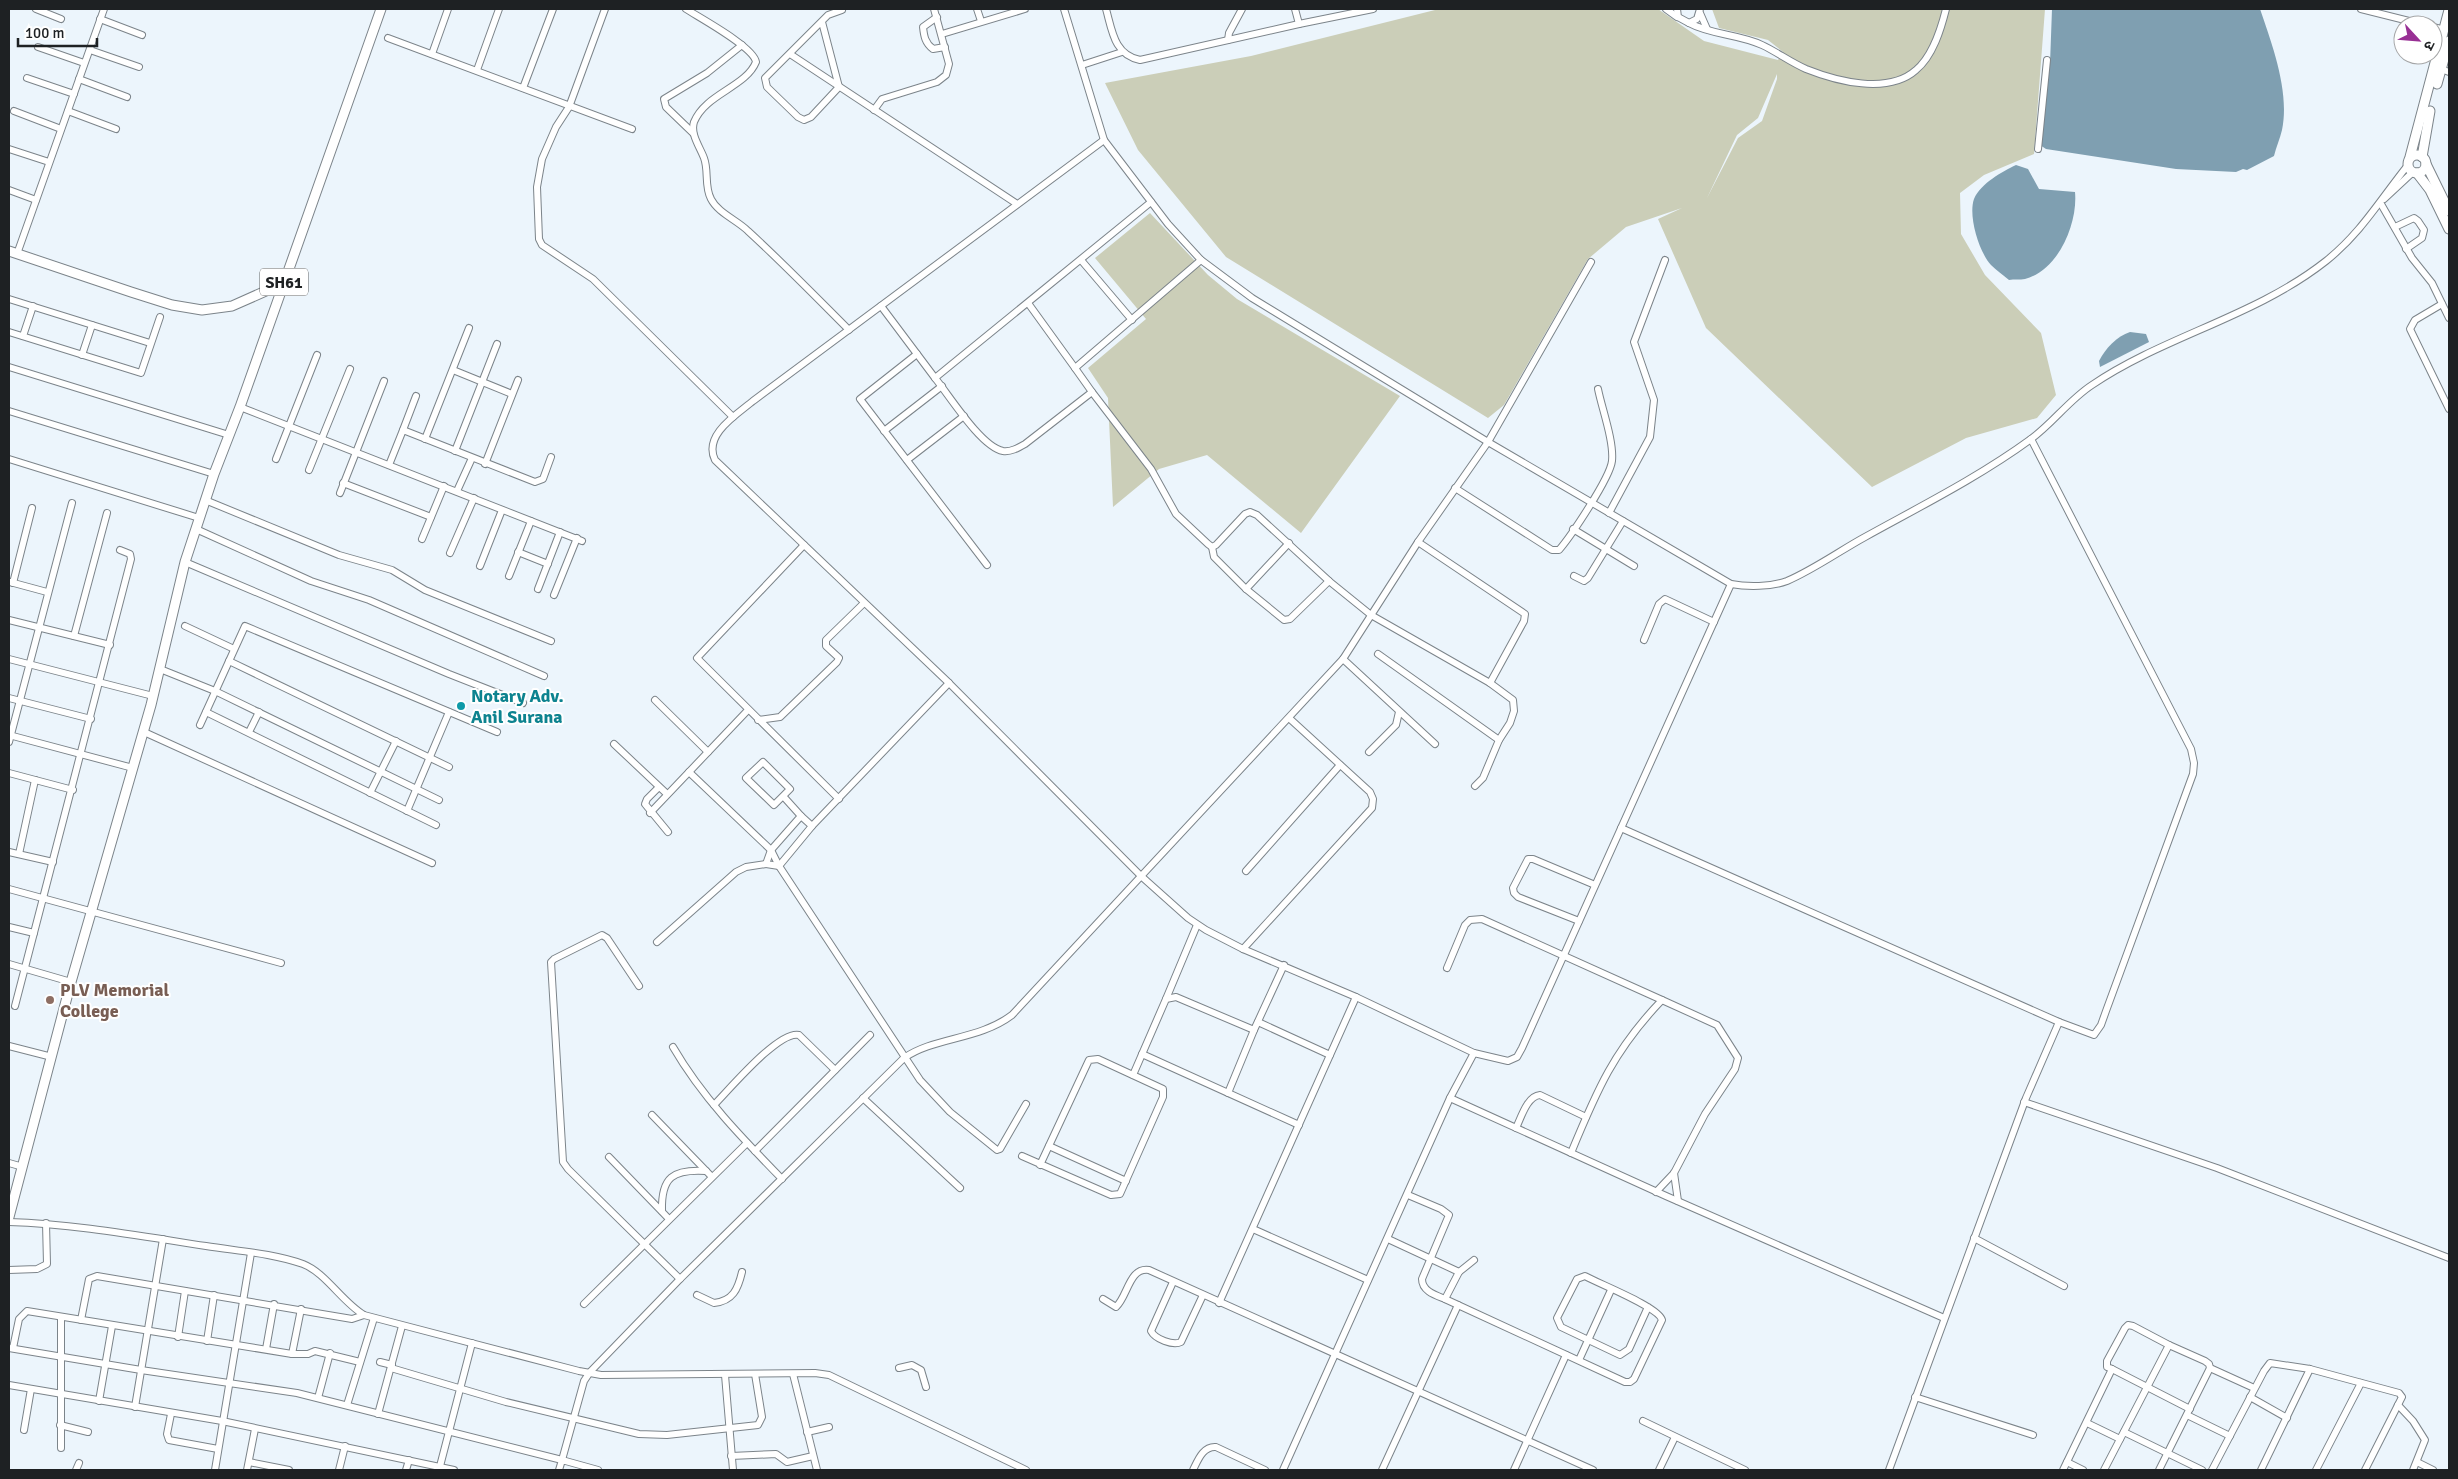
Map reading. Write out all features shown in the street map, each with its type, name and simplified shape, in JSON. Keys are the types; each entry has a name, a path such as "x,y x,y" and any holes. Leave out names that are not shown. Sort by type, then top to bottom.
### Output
{"main road":[{"name":"SH61","path":"13,253 172,305 202,310 232,306 284,283 381,9"},
{"path":"2412,167 2449,10"},
{"path":"2412,167 2425,168 2426,126 2445,70 2449,41"},
{"path":"2449,211 2424,160 2414,155 2412,167 2430,190 2449,229"},
{"path":"9,1217 71,982 154,696 185,562 214,474 230,435 284,283"}],"street":[{"path":"36,9 61,19"},
{"path":"13,253 36,200 104,9"},
{"path":"432,54 448,9"},
{"path":"477,70 499,9"},
{"path":"523,88 552,9"},
{"path":"605,9 569,107 550,138 539,171 537,207 539,239 542,244 592,279 734,417"},
{"path":"686,9 742,45 756,58 754,66 706,106 693,125 694,134 705,160 708,190 715,205 747,229 849,330"},
{"path":"839,87 811,117 801,119 764,82 767,74 828,16 844,9"},
{"path":"874,110 882,99 937,82 946,75 949,64 934,9"},
{"path":"977,9 980,21"},
{"path":"942,34 1024,9"},
{"path":"1064,9 1104,140 1168,224 1201,260 1252,298 1488,442 1731,584 1746,587 1786,581 1936,499 2031,439 2091,385 2144,357 2259,303 2324,262 2342,247 2412,167"},
{"path":"1106,9 1116,44 1122,52 1140,60 1373,9"},
{"path":"1228,40 1229,33 1242,9"},
{"path":"1295,9 1299,24"},
{"path":"1666,9 1700,28 1761,45 1788,60 1826,76 1853,82 1884,82 1908,76 1923,63 1937,37 1946,9"},
{"path":"1676,9 1678,17"},
{"path":"2361,9 2393,17"},
{"path":"1689,23 1695,21 1700,11"},
{"path":"1700,11 1707,29"},
{"path":"937,17 923,27 924,33 927,44 933,49 945,47"},
{"path":"100,19 142,35"},
{"path":"822,22 839,87"},
{"path":"388,38 632,129"},
{"path":"694,134 666,107 664,99 707,73 742,45"},
{"path":"38,46 84,63"},
{"path":"90,50 139,67"},
{"path":"1082,65 1122,52"},
{"path":"790,54 1017,204"},
{"path":"2038,149 2047,60"},
{"path":"27,78 74,94"},
{"path":"79,79 127,97"},
{"path":"14,111 61,130"},
{"path":"68,111 116,129"},
{"path":"1104,140 734,417 714,439 711,449 715,460 949,683 1141,876 1197,925 1244,949 1356,997 1474,1053 1508,1062 1517,1057 1731,584"},
{"path":"9,149 50,162"},
{"path":"9,190 36,200"},
{"path":"935,378 1151,202"},
{"path":"2382,202 2406,249 2432,283 2449,318"},
{"path":"2395,227 2414,218 2424,230 2422,238 2406,249"},
{"path":"1081,260 1132,320"},
{"path":"1075,368 1201,260"},
{"path":"1609,513 1650,438 1654,420 1654,400 1634,342 1665,260"},
{"path":"559,1470 572,1418 584,1381 590,1372 680,1279 904,1058 922,1049 987,1030 1012,1015 1343,659 1418,542 1488,442 1591,262"},
{"path":"9,299 150,343"},
{"path":"1028,303 1150,469 1176,514 1212,547 1214,556 1246,589 1284,620 1290,619 1329,581"},
{"path":"2442,304 2415,320 2410,329 2449,409"},
{"path":"23,336 33,306"},
{"path":"881,306 964,416 985,440 997,449 1013,450 1024,444 1092,392"},
{"path":"9,332 141,373 160,317"},
{"path":"82,355 92,324"},
{"path":"425,439 469,328"},
{"path":"455,451 497,344"},
{"path":"917,354 860,399 987,565"},
{"path":"276,458 317,355"},
{"path":"9,367 230,435"},
{"path":"309,470 350,369"},
{"path":"453,370 512,394"},
{"path":"485,464 518,380"},
{"path":"340,493 384,381"},
{"path":"884,431 942,386"},
{"path":"1455,488 1552,550 1559,550 1591,502 1610,467 1612,459 1598,389"},
{"path":"390,465 416,396"},
{"path":"240,407 580,540 554,594"},
{"path":"9,411 214,474"},
{"path":"907,460 964,416"},
{"path":"403,430 485,464 538,483 542,479 551,457"},
{"path":"1621,828 2059,1022 2094,1034 2101,1025 2193,774 2194,762 2191,749 2031,439"},
{"path":"457,491 472,458"},
{"path":"9,459 199,518"},
{"path":"343,484 431,517"},
{"path":"422,539 444,486"},
{"path":"450,553 474,498"},
{"path":"205,500 339,555 392,570 425,590 551,641"},
{"path":"72,503 9,738 82,754 133,768"},
{"path":"32,508 11,582 47,592"},
{"path":"480,566 502,510"},
{"path":"1212,547 1245,514 1250,512 1266,522 1329,581 1371,616 1490,683 1513,700 1514,707 1510,723 1499,740 1483,778 1475,786"},
{"path":"74,636 107,513"},
{"path":"509,576 531,520"},
{"path":"1574,576 1580,580 1586,580 1607,550 1623,521"},
{"path":"1573,529 1634,566"},
{"path":"196,530 311,581 369,600 544,676"},
{"path":"538,590 560,532"},
{"path":"1418,542 1525,614 1524,621 1490,683"},
{"path":"1246,589 1289,543"},
{"path":"804,545 697,658 839,799"},
{"path":"16,1006 131,559 130,554 120,550"},
{"path":"518,552 548,564"},
{"path":"185,562 449,674 523,703"},
{"path":"1644,640 1659,604 1665,599 1714,622"},
{"path":"758,720 780,717 837,662 839,658 826,646 826,640 864,603"},
{"path":"9,620 110,645"},
{"path":"185,626 234,649"},
{"path":"200,725 245,626 497,732"},
{"path":"1378,654 1499,740"},
{"path":"9,659 154,696"},
{"path":"1343,659 1435,744"},
{"path":"229,662 449,766"},
{"path":"160,669 215,691 439,800"},
{"path":"779,866 812,826 949,683"},
{"path":"9,698 91,719"},
{"path":"655,700 708,752"},
{"path":"650,813 748,710"},
{"path":"206,712 436,824"},
{"path":"250,732 259,712"},
{"path":"407,811 449,712"},
{"path":"1369,752 1396,725 1399,712"},
{"path":"1244,949 1372,808 1373,800 1370,792 1289,718"},
{"path":"144,732 432,863"},
{"path":"370,793 396,741"},
{"path":"614,744 667,794"},
{"path":"763,762 790,789 783,796 774,805 746,778 763,762"},
{"path":"1246,871 1340,765"},
{"path":"689,772 771,850 779,866 904,1058 934,1098 993,1149 1000,1149 1026,1104"},
{"path":"9,774 73,790"},
{"path":"19,854 36,780"},
{"path":"659,787 645,802 650,813 668,832"},
{"path":"783,796 812,826"},
{"path":"766,864 771,850 801,816"},
{"path":"9,852 53,862"},
{"path":"1579,921 1518,897 1514,893 1513,888 1528,859 1533,859 1595,885"},
{"path":"657,942 736,872 746,867 766,864 779,866"},
{"path":"9,889 281,963"},
{"path":"1447,968 1466,925 1474,918 1482,919 1716,1025 1738,1058 1735,1069 1700,1121 1674,1172 1656,1192"},
{"path":"1133,1075 1197,925"},
{"path":"9,927 34,933"},
{"path":"639,986 607,938 602,935 554,958 550,964 563,1162 680,1279"},
{"path":"9,964 71,982"},
{"path":"1228,1093 1284,965"},
{"path":"1166,999 1176,997 1254,1030"},
{"path":"1220,1303 1356,997"},
{"path":"1571,1153 1600,1086 1618,1053 1640,1024 1662,1000"},
{"path":"1258,1022 1330,1055"},
{"path":"1888,1470 2024,1102 2059,1022"},
{"path":"714,1105 772,1046 790,1035 799,1035 835,1070"},
{"path":"755,1151 870,1035"},
{"path":"9,1046 52,1057"},
{"path":"673,1047 691,1078 747,1143 782,1179"},
{"path":"1284,1470 1450,1098 1474,1053"},
{"path":"1142,1054 1299,1125"},
{"path":"1022,1156 1040,1165 1111,1196 1120,1194 1165,1092 1159,1086 1098,1059 1089,1060 1040,1165"},
{"path":"1516,1128 1530,1099 1540,1095 1586,1117"},
{"path":"863,1098 960,1188"},
{"path":"1450,1098 1656,1192 1944,1318"},
{"path":"2024,1102 2217,1168 2449,1258"},
{"path":"652,1114 712,1177"},
{"path":"584,1304 747,1143"},
{"path":"1049,1146 1126,1181"},
{"path":"609,1157 669,1219"},
{"path":"9,1163 23,1167"},
{"path":"662,1211 662,1192 672,1177 687,1170 706,1172"},
{"path":"1674,1172 1678,1201"},
{"path":"1408,1195 1441,1209 1449,1215 1422,1279 1423,1286 1445,1300 1624,1382 1630,1382 1634,1378 1662,1320 1659,1314 1648,1307 1581,1276 1577,1279 1557,1318 1560,1327 1620,1355 1626,1353 1648,1307"},
{"path":"9,1222 46,1223 274,1257 311,1268 349,1305 364,1315 601,1375 816,1373 841,1380 1026,1470"},
{"path":"9,1270 37,1269 46,1264 46,1223"},
{"path":"1253,1229 1368,1280"},
{"path":"1974,1238 2064,1286"},
{"path":"135,1408 162,1239"},
{"path":"1388,1239 1459,1272"},
{"path":"214,1470 251,1254"},
{"path":"1445,1300 1459,1272 1474,1260"},
{"path":"1103,1299 1111,1306 1116,1307 1136,1272 1142,1269 1418,1390 1593,1470"},
{"path":"697,1295 714,1303 728,1298 737,1289 742,1272"},
{"path":"81,1320 88,1284 93,1276 274,1304 352,1319 364,1315"},
{"path":"1173,1282 1151,1331 1156,1337 1175,1344 1182,1342 1203,1295"},
{"path":"1579,1360 1611,1290"},
{"path":"178,1337 186,1291"},
{"path":"207,1341 214,1295"},
{"path":"266,1349 274,1304"},
{"path":"1382,1470 1458,1306"},
{"path":"292,1354 301,1310"},
{"path":"360,1362 330,1353 315,1351 308,1354 292,1354 24,1312 19,1319 11,1348 106,1365 318,1398 597,1470"},
{"path":"61,1317 61,1448"},
{"path":"347,1405 374,1318"},
{"path":"2158,1470 2189,1412 2210,1368 2210,1364 2128,1325 2107,1361 2107,1367 2148,1387 2189,1412 2230,1436"},
{"path":"99,1401 112,1326"},
{"path":"378,1414 402,1326"},
{"path":"439,1469 472,1343"},
{"path":"2104,1470 2169,1345"},
{"path":"318,1398 330,1353"},
{"path":"1514,1470 1566,1355"},
{"path":"380,1362 460,1389 572,1418 639,1434 667,1435 760,1423 762,1417 755,1374"},
{"path":"2212,1470 2254,1388 2270,1363 2310,1369 2399,1393 2402,1396 2365,1470"},
{"path":"899,1368 912,1365 918,1367 921,1370 926,1387"},
{"path":"2210,1368 2254,1388"},
{"path":"2062,1470 2112,1369"},
{"path":"2261,1470 2310,1369"},
{"path":"793,1374 817,1470"},
{"path":"725,1375 733,1470"},
{"path":"2316,1470 2361,1383"},
{"path":"9,1385 135,1408 222,1421 409,1460 439,1469 454,1470"},
{"path":"24,1430 31,1389"},
{"path":"1915,1397 2033,1435"},
{"path":"2250,1397 2287,1418"},
{"path":"2398,1405 2413,1420 2425,1440 2413,1470"},
{"path":"171,1414 167,1434 168,1440 218,1449"},
{"path":"1643,1421 1745,1470"},
{"path":"2086,1423 2120,1439"},
{"path":"60,1426 88,1432"},
{"path":"807,1432 829,1427"},
{"path":"247,1470 254,1429"},
{"path":"2124,1432 2202,1470"},
{"path":"1659,1470 1675,1437"},
{"path":"339,1470 345,1446"},
{"path":"1193,1470 1204,1451 1210,1447 1216,1447 1265,1470"},
{"path":"731,1456 776,1454 789,1462 813,1456"},
{"path":"406,1470 409,1460"},
{"path":"248,1462 289,1470"},
{"path":"2067,1462 2083,1470"},
{"path":"2417,1462 2433,1470"},
{"path":"76,1470 79,1463"}],"green space":[{"path":"1439,9 1658,9 1704,41 1778,60 1783,52 1768,40 1719,28 1712,9 2045,9 2034,154 1984,175 1960,193 1961,234 1985,275 2041,333 2056,395 2037,418 1966,438 1872,487 1706,328 1658,219 1682,208 1626,227 1588,259 1504,405 1488,418 1226,257 1138,150 1105,83 1251,56","holes":["1777,74 1777,79 1762,121 1738,138 1707,198 1737,135 1758,118"]},
{"path":"1150,213 1208,275 1237,299 1400,396 1301,533 1207,455 1159,469 1113,507 1108,398 1088,368 1146,319 1095,258"}],"water":[{"path":"2052,9 2260,9 2270,37 2282,84 2284,100 2282,130 2274,156 2247,170 2243,169 2236,172 2176,169 2046,149 2040,145 2050,64"},
{"path":"2016,165 2028,169 2039,189 2075,192 2075,204 2069,231 2057,256 2037,274 2025,279 2009,280 1991,265 1982,252 1972,215 1974,199 1977,193 1998,175"},
{"path":"2130,332 2146,334 2149,342 2100,367 2099,361 2108,348 2116,340"}],"place":[{"name":"Notary Adv. Anil Surana","path":"461,706"},
{"name":"PLV Memorial College","path":"50,1000"}]}
